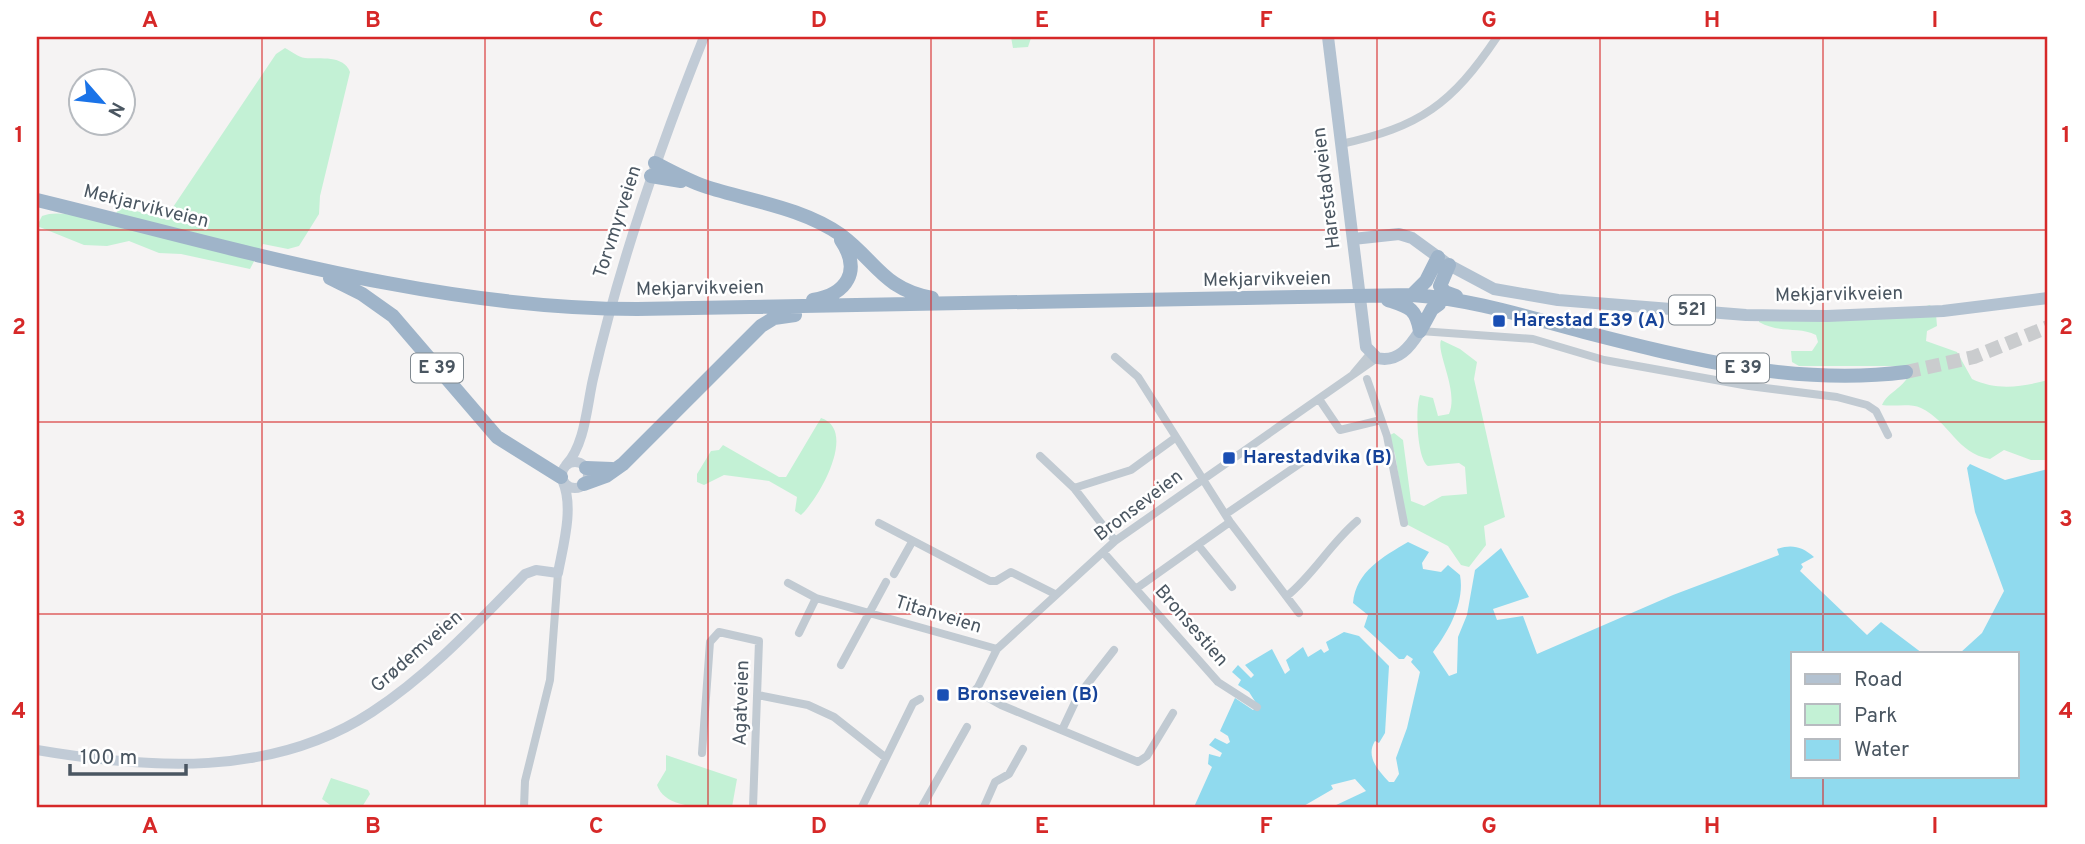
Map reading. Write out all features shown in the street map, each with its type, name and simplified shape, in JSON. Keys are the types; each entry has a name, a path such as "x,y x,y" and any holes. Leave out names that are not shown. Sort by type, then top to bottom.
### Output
{"highway":[{"name":"E 39","path":"653,169 806,217 847,240 877,272 901,289 922,296 968,303"},
{"name":"Mekjarvikveien","path":"37,200 426,292 521,305 638,309 1340,298 1438,300"},
{"name":"E 39","path":"794,306 833,296 848,279 850,257 831,229"},
{"name":"E 39","path":"1443,261 1440,286 1445,292 1467,302 1583,332 1773,373 1844,376 1906,372"},
{"path":"1412,295 1443,261"},
{"name":"E 39","path":"307,266 362,294 393,316 497,437 563,475"},
{"name":"Mekjarvikveien","path":"1379,298 1412,295 1438,300"},
{"name":"E 39","path":"1379,298 1410,307 1417,316 1420,331"},
{"name":"E 39","path":"1438,300 1467,302"},
{"name":"E 39","path":"1438,300 1549,328 1583,332"},
{"path":"1420,331 1438,300"},
{"name":"E 39","path":"582,486 606,476 623,464 753,332 774,318 803,314 819,306"},
{"path":"585,466 604,470 623,464"}],"main road":[{"name":"Torvmyrveien","path":"558,573 566,523 563,475 583,424 611,300 653,169 704,37"},
{"name":"Harestadveien","path":"1328,37 1364,340 1373,356"},
{"name":"Mekjarvikveien","path":"1353,239 1399,234 1412,238 1443,261 1494,289 1528,297 1746,315 1906,314 2048,298"},
{"path":"1373,356 1385,360 1400,355 1420,331"},
{"name":"Torvmyrveien","path":"583,424 585,466"},
{"path":"573,461 585,466 588,476 582,486 569,487 563,475 573,461"},
{"name":"Torvmyrveien","path":"566,523 582,486"},
{"name":"Grødemveien","path":"37,750 129,763 185,765 237,761 310,741 369,715 395,696 447,652 525,574 536,570 558,573"}],"street":[{"path":"1341,144 1404,127 1441,104 1465,82 1497,37"},
{"path":"1420,331 1533,339 1604,360 1749,386 1837,397 1867,405 1876,411 1888,435"},
{"name":"Bronseveien","path":"1173,713 1147,756 1138,762 973,693 997,649 1115,541 1350,378 1373,356"},
{"path":"1115,357 1138,377 1201,480 1299,612"},
{"path":"1367,379 1390,447 1404,523"},
{"path":"1318,399 1340,430 1381,420"},
{"path":"1073,488 1131,470 1175,438"},
{"path":"1040,456 1073,488 1115,541"},
{"name":"Bronsestien","path":"1137,588 1198,545 1228,518 1311,456"},
{"path":"1287,596 1310,574 1335,539 1357,521"},
{"path":"879,523 990,580 996,581 1011,572 1055,594"},
{"path":"894,574 912,542"},
{"path":"1198,545 1231,587"},
{"name":"Bronsestien","path":"1103,552 1217,682 1257,707"},
{"name":"Torvmyrveien","path":"524,807 525,781 550,680 558,573"},
{"name":"Titanveien","path":"841,666 886,582"},
{"name":"Titanveien","path":"788,583 816,598 870,611 997,649"},
{"path":"799,633 816,598"},
{"name":"Agatveien","path":"702,753 710,642 719,632 759,640 753,807"},
{"path":"1062,730 1078,696 1114,650"},
{"path":"758,695 808,705 834,717 886,758"},
{"path":"862,807 914,703 920,699"},
{"path":"922,807 967,727"},
{"path":"984,807 995,782 1009,774 1023,749"}],"green space":[{"path":"1011,37 1031,38 1028,47 1013,48"},
{"path":"285,48 302,57 337,60 350,72 320,196 319,214 299,246 288,249 263,244 250,269 181,254 159,253 129,241 107,246 84,245 37,226 42,216 58,213 114,221 118,208 122,207 165,219 276,54"},
{"path":"1930,305 1936,314 1937,326 1927,331 1926,341 1957,352 1972,379 2010,387 2048,380 2048,460 2031,460 2004,450 1990,459 1978,456 1921,408 1882,405 1909,375 1900,366 1799,366 1792,362 1791,351 1812,351 1818,342 1816,335 1775,328 1759,322 1759,318 1778,312 1919,308"},
{"path":"1441,340 1460,349 1477,362 1474,379 1505,517 1484,526 1486,545 1469,567 1461,565 1448,546 1406,524 1395,454 1388,436 1394,433 1403,440 1411,501 1424,506 1442,496 1467,494 1465,467 1459,463 1428,466 1424,462 1419,444 1417,421 1420,395 1433,398 1438,416 1449,414 1451,405 1450,384 1440,346"},
{"path":"821,418 832,425 836,436 836,450 832,465 817,495 801,515 795,511 797,497 769,481 724,475 704,485 697,482 697,474 711,451 719,450 723,445 779,477 786,477"},
{"path":"666,755 737,779 732,807 689,806 669,799 657,785 666,770"},
{"path":"331,778 368,790 370,794 362,807 333,807 322,799"}],"water":[{"path":"1970,464 2005,480 2048,469 2048,807 1332,807 1366,791 1355,779 1331,785 1333,789 1302,807 1194,807 1212,767 1208,764 1209,754 1220,757 1222,753 1209,745 1215,738 1227,744 1230,742 1228,736 1220,731 1235,698 1253,710 1258,706 1249,692 1238,685 1241,680 1232,672 1238,665 1251,678 1254,675 1245,665 1272,649 1285,674 1290,670 1286,660 1303,647 1308,657 1321,649 1324,653 1329,650 1326,642 1344,632 1359,636 1389,666 1385,733 1379,743 1375,741 1372,758 1389,782 1394,782 1399,774 1396,758 1407,728 1420,672 1411,662 1413,659 1407,655 1404,659 1399,659 1364,627 1368,615 1353,603 1359,582 1372,566 1408,542 1429,552 1422,563 1423,569 1441,572 1448,565 1460,575 1458,606 1445,635 1433,652 1449,676 1457,673 1458,637 1467,615 1475,570 1501,548 1529,597 1493,609 1497,620 1523,616 1537,654 1673,595 1779,555 1777,549 1792,546 1801,548 1814,557 1801,564 1803,567 1800,571 1867,635 1881,622 1921,652 1791,652 1791,778 2018,778 2018,652 1961,652 1982,633 2004,591 1975,512 1967,468"}],"tunnel":[{"path":"1906,372 1974,357 2048,327"}],"place":[{"name":"Harestad E39 (A)","path":"1499,321"},
{"name":"Harestadvika (B)","path":"1229,458"},
{"name":"Bronseveien (B)","path":"943,695"}]}
